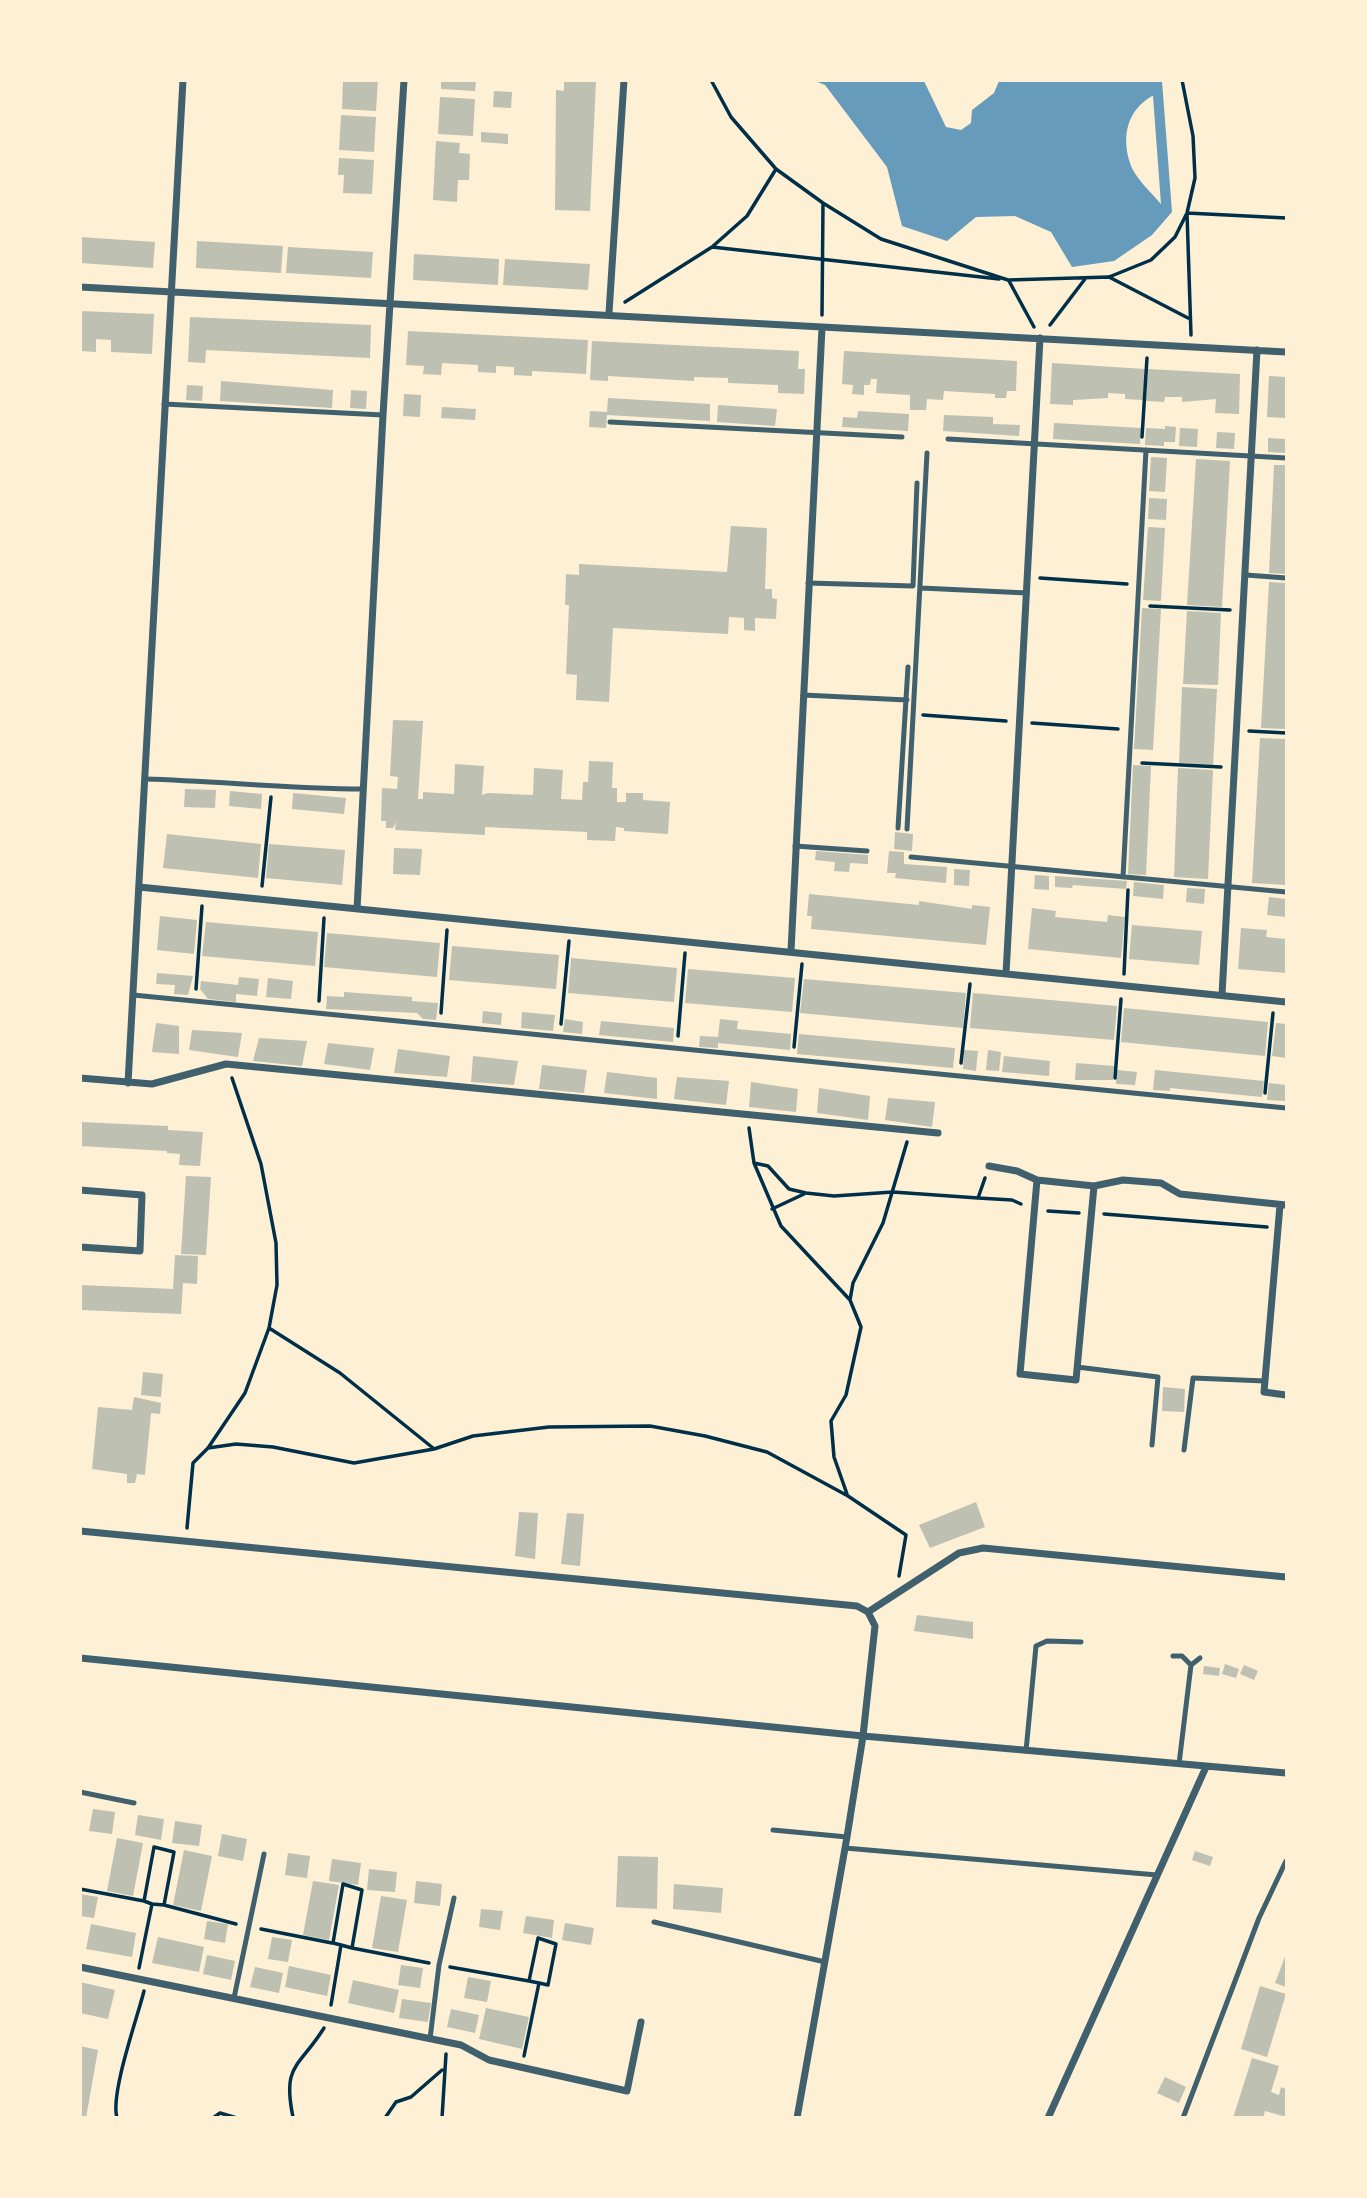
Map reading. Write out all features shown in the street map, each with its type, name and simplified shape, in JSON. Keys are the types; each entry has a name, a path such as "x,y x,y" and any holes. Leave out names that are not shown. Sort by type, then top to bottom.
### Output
{"street":[{"path":"128,1083 183,80"},
{"path":"357,909 404,80"},
{"path":"609,313 624,80"},
{"path":"80,287 609,313 822,328 1286,352"},
{"path":"790,951 822,328"},
{"path":"1006,974 1040,338"},
{"path":"1222,995 1257,351"},
{"path":"139,887 1286,1002"},
{"path":"80,1078 152,1084 226,1064 746,1117 938,1133"},
{"path":"989,1166 1017,1171 1037,1180 1094,1186 1123,1180 1161,1183 1181,1194 1283,1205 1278,1228 1264,1392 1286,1395"},
{"path":"1037,1180 1020,1374 1076,1380 1094,1186"},
{"path":"80,1190 142,1195 140,1251 80,1247"},
{"path":"80,1531 857,1606 867,1612 875,1626 863,1736 797,2118"},
{"path":"867,1612 958,1553 983,1548 1286,1577"},
{"path":"80,1658 863,1736 1286,1773"},
{"path":"1048,2118 1206,1767"},
{"path":"80,1968 137,1977 329,2020 461,2045 489,2060 627,2091 642,2022"}],"lane":[{"path":"164,404 383,415"},
{"path":"610,422 902,437"},
{"path":"948,439 1286,458"},
{"path":"1126,878 1144,450"},
{"path":"907,829 927,453"},
{"path":"808,583 913,586 917,483"},
{"path":"1246,575 1286,578"},
{"path":"921,588 1027,593"},
{"path":"898,828 908,667"},
{"path":"803,695 907,700"},
{"path":"145,779 272,785 290,789 363,789"},
{"path":"795,846 867,851"},
{"path":"911,858 1286,892"},
{"path":"133,995 1286,1108"},
{"path":"1077,1367 1158,1377 1152,1445"},
{"path":"1184,1450 1193,1378 1265,1381"},
{"path":"1026,1751 1036,1646 1047,1641 1081,1642"},
{"path":"1173,1656 1182,1656 1191,1665"},
{"path":"1179,1764 1191,1665 1200,1658"},
{"path":"80,1792 134,1803"},
{"path":"773,1830 847,1837"},
{"path":"845,1848 1157,1875"},
{"path":"234,1998 264,1854"},
{"path":"1183,2118 1259,1918 1286,1861"},
{"path":"430,2039 439,1965 454,1898"},
{"path":"654,1922 825,1962"}],"path":[{"path":"711,80 731,117 776,169 823,203 881,239 1009,280 1040,338 1086,278"},
{"path":"1182,80 1194,146 1195,178 1187,213 1188,318 1193,347"},
{"path":"609,313 712,247 747,216 776,169"},
{"path":"822,328 823,203"},
{"path":"712,247 1009,280 1109,277 1151,260 1175,237 1187,213"},
{"path":"1187,213 1286,218"},
{"path":"1109,277 1188,318"},
{"path":"1144,450 1147,344"},
{"path":"1028,577 1139,584"},
{"path":"1138,605 1243,611"},
{"path":"1237,730 1286,733"},
{"path":"1129,763 1235,768"},
{"path":"261,899 272,785"},
{"path":"1114,1091 1123,986 1126,878"},
{"path":"195,1001 203,893"},
{"path":"318,1013 325,906"},
{"path":"440,1025 448,918"},
{"path":"560,1037 570,929"},
{"path":"677,1048 686,941"},
{"path":"793,1060 803,953"},
{"path":"960,1076 971,970"},
{"path":"1264,1105 1274,1001"},
{"path":"186,1541 193,1463 208,1448 245,1393 269,1328 277,1284 276,1243 261,1164 226,1064"},
{"path":"746,1117 754,1144 754,1163 764,1180 772,1209 781,1226 850,1300 861,1327 846,1395 831,1421 834,1457 848,1496"},
{"path":"850,1300 853,1283 883,1223 910,1132"},
{"path":"754,1163 768,1166 789,1189 806,1193 834,1196 893,1192 1012,1200 1035,1210 1278,1228"},
{"path":"978,1198 989,1166"},
{"path":"772,1209 806,1193"},
{"path":"269,1328 340,1373 395,1421 433,1449"},
{"path":"208,1448 236,1444 273,1447 354,1463 433,1449 473,1436 549,1427 650,1426 705,1436 767,1452 848,1496 906,1535 898,1592"},
{"path":"80,1889 164,1905 174,1852 154,1847 144,1901"},
{"path":"343,1884 362,1890 352,1948 341,1945 333,1943 343,1884"},
{"path":"137,1977 152,1904"},
{"path":"538,1938 556,1944 548,1985 539,1983 529,1981 538,1938"},
{"path":"293,2117 288,2081 293,2066 313,2044 329,2020 341,1945"},
{"path":"117,2118 115,2110 120,2083 146,1979"},
{"path":"522,2068 539,1983"},
{"path":"442,2118 443,2070 449,2043"},
{"path":"385,2118 396,2102 411,2096 443,2070"},
{"path":"213,2118 220,2113 237,2118"}],"water":[{"path":"815,81 924,81 946,127 961,130 971,123 972,110 994,93 999,81 1162,81 1172,212 1152,235 1114,261 1072,267 1051,232 1015,216 976,217 947,241 902,226 887,167 825,85","holes":["1153,96 1161,204 1132,168 1126,143 1132,116 1137,108"]}],"building":[{"path":"343,80 378,80 376,111 342,109"},
{"path":"441,80 476,80 475,91 441,89"},
{"path":"564,80 596,81 590,211 555,210 556,90 564,91"},
{"path":"494,91 512,92 511,108 493,107"},
{"path":"440,97 475,99 473,136 438,134"},
{"path":"341,115 376,117 374,152 339,150"},
{"path":"481,132 508,134 508,144 481,142"},
{"path":"436,141 460,143 459,153 470,154 469,180 458,180 457,202 433,200"},
{"path":"339,158 374,160 372,194 343,193 344,175 338,175"},
{"path":"80,237 155,242 153,268 80,263"},
{"path":"197,241 283,246 281,273 196,268"},
{"path":"288,247 373,252 371,278 286,273"},
{"path":"414,254 499,259 498,285 413,280"},
{"path":"505,259 590,264 588,290 503,285"},
{"path":"80,311 154,314 152,354 111,352 111,340 96,339 96,352 80,351"},
{"path":"190,317 371,325 370,358 206,350 205,363 188,362"},
{"path":"408,331 588,340 586,374 532,371 532,376 514,375 514,367 496,366 496,373 478,372 478,365 442,363 441,375 423,374 424,366 406,365"},
{"path":"592,341 799,351 798,369 805,369 804,394 778,393 778,385 728,383 728,378 694,377 694,381 608,376 608,381 590,380"},
{"path":"844,351 1017,361 1016,391 1007,391 1006,398 995,398 995,394 944,391 943,400 927,399 926,410 910,410 910,395 876,393 877,379 871,379 870,385 864,385 864,395 852,394 853,385 842,384"},
{"path":"1052,363 1145,369 1143,400 1125,399 1125,394 1108,393 1108,398 1073,400 1073,405 1050,404"},
{"path":"1148,369 1240,374 1239,414 1215,413 1216,399 1182,402 1182,397 1165,397 1164,402 1146,401"},
{"path":"1269,376 1286,377 1286,418 1267,417"},
{"path":"221,381 333,390 332,408 220,401"},
{"path":"187,385 203,386 202,401 186,400"},
{"path":"351,390 367,391 366,409 350,408"},
{"path":"404,394 421,395 420,417 403,416"},
{"path":"608,398 710,404 710,421 607,415 606,428 589,427 590,411 607,412"},
{"path":"718,405 777,409 775,426 717,422"},
{"path":"442,407 476,409 475,420 441,418"},
{"path":"858,411 909,414 908,431 842,427 843,417 857,418"},
{"path":"944,415 993,417 993,424 1020,425 1019,436 943,431"},
{"path":"1054,423 1141,428 1140,444 1053,439"},
{"path":"1165,426 1176,427 1175,442 1164,442 1164,446 1145,445 1146,428 1165,429"},
{"path":"1180,428 1198,429 1197,447 1179,446"},
{"path":"1217,432 1235,433 1234,449 1216,448"},
{"path":"1268,438 1286,439 1286,453 1268,452"},
{"path":"1151,457 1167,458 1165,492 1149,491"},
{"path":"1196,459 1230,461 1222,607 1187,605"},
{"path":"1274,465 1286,465 1286,574 1269,573"},
{"path":"1149,498 1167,499 1166,520 1148,519"},
{"path":"731,526 767,528 765,589 772,589 772,598 777,599 776,619 755,618 755,631 744,630 744,618 729,617 728,634 613,628 609,702 576,700 577,675 566,674 569,605 565,605 566,574 579,575 579,564 727,572"},
{"path":"1148,527 1165,528 1161,601 1143,600"},
{"path":"1269,582 1286,583 1286,729 1261,728"},
{"path":"1142,608 1161,609 1153,750 1134,749"},
{"path":"1187,611 1221,613 1218,685 1183,684"},
{"path":"1182,687 1217,689 1213,765 1179,763"},
{"path":"393,720 423,721 418,799 423,799 423,792 454,794 455,764 484,766 482,795 533,795 534,768 563,770 561,799 582,800 583,782 588,782 589,761 613,762 612,788 617,788 617,802 626,802 626,793 643,793 643,800 670,802 668,834 624,831 624,828 616,827 615,841 587,840 587,832 485,827 485,835 395,830 396,822 393,828 386,828 386,821 381,821 382,788 397,789 398,777 390,776"},
{"path":"1260,738 1286,739 1286,885 1252,883"},
{"path":"1133,765 1151,766 1146,875 1128,874"},
{"path":"1178,768 1213,770 1208,879 1174,877"},
{"path":"185,789 216,790 215,808 184,807"},
{"path":"230,791 262,794 261,809 229,806"},
{"path":"293,793 346,798 344,814 292,809"},
{"path":"895,832 913,834 912,851 894,849"},
{"path":"167,834 261,844 258,878 163,868"},
{"path":"269,844 345,850 342,885 266,878"},
{"path":"394,848 422,849 420,875 393,874"},
{"path":"816,851 868,855 868,864 850,863 849,872 834,871 835,862 815,860"},
{"path":"889,851 904,852 904,864 947,867 946,883 895,878 896,873 887,873"},
{"path":"954,869 970,870 969,886 954,885"},
{"path":"1035,875 1049,876 1049,890 1034,889"},
{"path":"1055,876 1127,881 1126,889 1073,885 1072,888 1055,887"},
{"path":"1134,882 1164,885 1163,899 1133,896"},
{"path":"1187,888 1205,889 1204,904 1186,902"},
{"path":"809,894 919,905 919,901 972,909 972,905 990,907 986,945 811,929 812,916 807,916"},
{"path":"1269,897 1286,899 1286,917 1267,915"},
{"path":"1032,908 1056,911 1055,917 1107,922 1108,915 1125,917 1121,958 1028,949"},
{"path":"160,916 197,920 194,954 157,950"},
{"path":"206,922 318,932 315,966 202,956"},
{"path":"1132,925 1202,931 1199,965 1129,959"},
{"path":"1241,928 1267,930 1266,937 1286,939 1286,973 1238,969"},
{"path":"327,933 440,943 437,977 324,967"},
{"path":"452,946 559,955 556,989 449,980"},
{"path":"571,958 677,968 674,1002 568,993"},
{"path":"688,969 795,978 792,1012 685,1003"},
{"path":"157,973 193,976 188,995 174,994 175,985 156,984"},
{"path":"239,977 259,979 257,996 236,994 236,1002 208,999 200,989 201,981 238,985"},
{"path":"268,978 293,981 291,999 266,997"},
{"path":"804,979 966,993 963,1028 800,1013"},
{"path":"344,992 412,997 412,1001 438,1003 436,1020 423,1019 417,1013 326,1009 327,996 344,997"},
{"path":"973,993 1117,1006 1114,1040 970,1028"},
{"path":"1124,1008 1268,1022 1265,1056 1121,1042"},
{"path":"483,1011 502,1013 501,1025 482,1023"},
{"path":"522,1012 555,1015 553,1031 521,1028"},
{"path":"565,1019 583,1022 582,1034 563,1032"},
{"path":"720,1019 738,1021 737,1029 791,1034 790,1050 718,1043 718,1048 699,1047 700,1036 718,1037"},
{"path":"601,1021 674,1028 673,1042 599,1035"},
{"path":"156,1023 179,1026 179,1054 152,1052"},
{"path":"1276,1023 1286,1024 1286,1058 1272,1056"},
{"path":"192,1030 242,1033 238,1057 189,1050"},
{"path":"799,1034 955,1048 953,1068 797,1054"},
{"path":"259,1038 307,1041 302,1066 253,1061"},
{"path":"328,1043 374,1048 370,1070 324,1064"},
{"path":"398,1049 450,1056 447,1077 394,1073"},
{"path":"964,1050 978,1051 976,1071 963,1069"},
{"path":"988,1050 1001,1052 999,1071 986,1070"},
{"path":"473,1056 518,1061 514,1085 471,1082"},
{"path":"1004,1056 1050,1061 1049,1076 1002,1072"},
{"path":"1076,1063 1114,1066 1113,1080 1075,1080"},
{"path":"542,1065 587,1070 584,1093 539,1089"},
{"path":"1117,1070 1137,1072 1135,1085 1116,1084"},
{"path":"1155,1070 1264,1081 1262,1097 1170,1088 1170,1091 1153,1090"},
{"path":"607,1072 657,1078 657,1099 604,1093"},
{"path":"677,1077 729,1081 726,1105 674,1099"},
{"path":"751,1082 798,1089 796,1112 749,1107"},
{"path":"1269,1083 1286,1085 1286,1101 1267,1100"},
{"path":"819,1088 870,1096 868,1120 817,1113"},
{"path":"888,1098 935,1102 932,1127 885,1120"},
{"path":"80,1122 168,1126 168,1130 203,1132 200,1166 179,1165 180,1154 167,1151 80,1146"},
{"path":"186,1176 211,1177 206,1255 181,1254"},
{"path":"175,1255 198,1256 197,1284 183,1283 181,1314 80,1310 80,1285 173,1289"},
{"path":"143,1372 163,1374 161,1397 141,1395"},
{"path":"1163,1387 1185,1389 1184,1412 1162,1411"},
{"path":"134,1397 161,1403 160,1414 151,1413 145,1475 137,1474 135,1483 127,1483 127,1474 92,1469 98,1407 132,1410"},
{"path":"976,1502 985,1527 930,1548 919,1525"},
{"path":"519,1512 538,1513 535,1559 515,1556"},
{"path":"567,1513 584,1514 580,1566 561,1564"},
{"path":"917,1615 973,1622 973,1639 914,1631"},
{"path":"1225,1664 1239,1669 1236,1678 1222,1674"},
{"path":"1244,1665 1258,1671 1254,1680 1240,1674"},
{"path":"1204,1666 1220,1668 1219,1676 1203,1674"},
{"path":"93,1809 115,1812 112,1834 89,1831"},
{"path":"138,1815 164,1819 161,1840 135,1835"},
{"path":"175,1821 202,1825 199,1846 172,1843"},
{"path":"222,1834 247,1839 243,1861 218,1856"},
{"path":"117,1838 143,1843 133,1896 107,1891"},
{"path":"184,1850 212,1856 201,1911 173,1905"},
{"path":"1195,1851 1213,1857 1210,1866 1192,1860"},
{"path":"288,1853 310,1856 307,1878 285,1875"},
{"path":"618,1856 658,1857 657,1909 616,1907"},
{"path":"332,1859 361,1863 358,1885 329,1881"},
{"path":"369,1869 397,1872 395,1892 367,1890"},
{"path":"313,1881 339,1885 329,1940 303,1935"},
{"path":"416,1881 442,1884 440,1906 414,1903"},
{"path":"674,1884 723,1888 721,1913 673,1909"},
{"path":"80,1894 98,1897 94,1918 80,1916"},
{"path":"381,1896 407,1900 398,1952 372,1948"},
{"path":"481,1909 503,1911 500,1930 479,1927"},
{"path":"526,1916 554,1920 552,1938 523,1933"},
{"path":"207,1921 228,1924 225,1943 204,1939"},
{"path":"565,1923 594,1928 591,1945 562,1940"},
{"path":"91,1924 136,1933 132,1957 86,1949"},
{"path":"158,1937 204,1947 199,1972 152,1963"},
{"path":"272,1937 292,1940 288,1962 268,1959"},
{"path":"1286,1954 1286,1987 1275,1983"},
{"path":"207,1955 235,1961 231,1980 203,1974"},
{"path":"401,1965 423,1968 420,1988 398,1985"},
{"path":"289,1966 331,1975 327,1996 285,1987"},
{"path":"255,1967 283,1973 279,1993 250,1987"},
{"path":"468,1977 491,1981 487,2002 464,1998"},
{"path":"353,1980 399,1990 394,2013 348,2003"},
{"path":"80,1982 115,1990 108,2019 80,2013"},
{"path":"1260,1986 1286,1994 1267,2057 1241,2049"},
{"path":"402,1999 431,2003 428,2022 399,2018"},
{"path":"486,2008 529,2017 522,2049 479,2039"},
{"path":"451,2009 479,2015 475,2033 447,2027"},
{"path":"80,2046 98,2050 86,2118 80,2118"},
{"path":"1252,2058 1279,2066 1271,2092 1279,2095 1281,2087 1286,2089 1286,2117 1265,2111 1263,2118 1233,2118"},
{"path":"1165,2077 1186,2087 1179,2103 1157,2093"}]}
